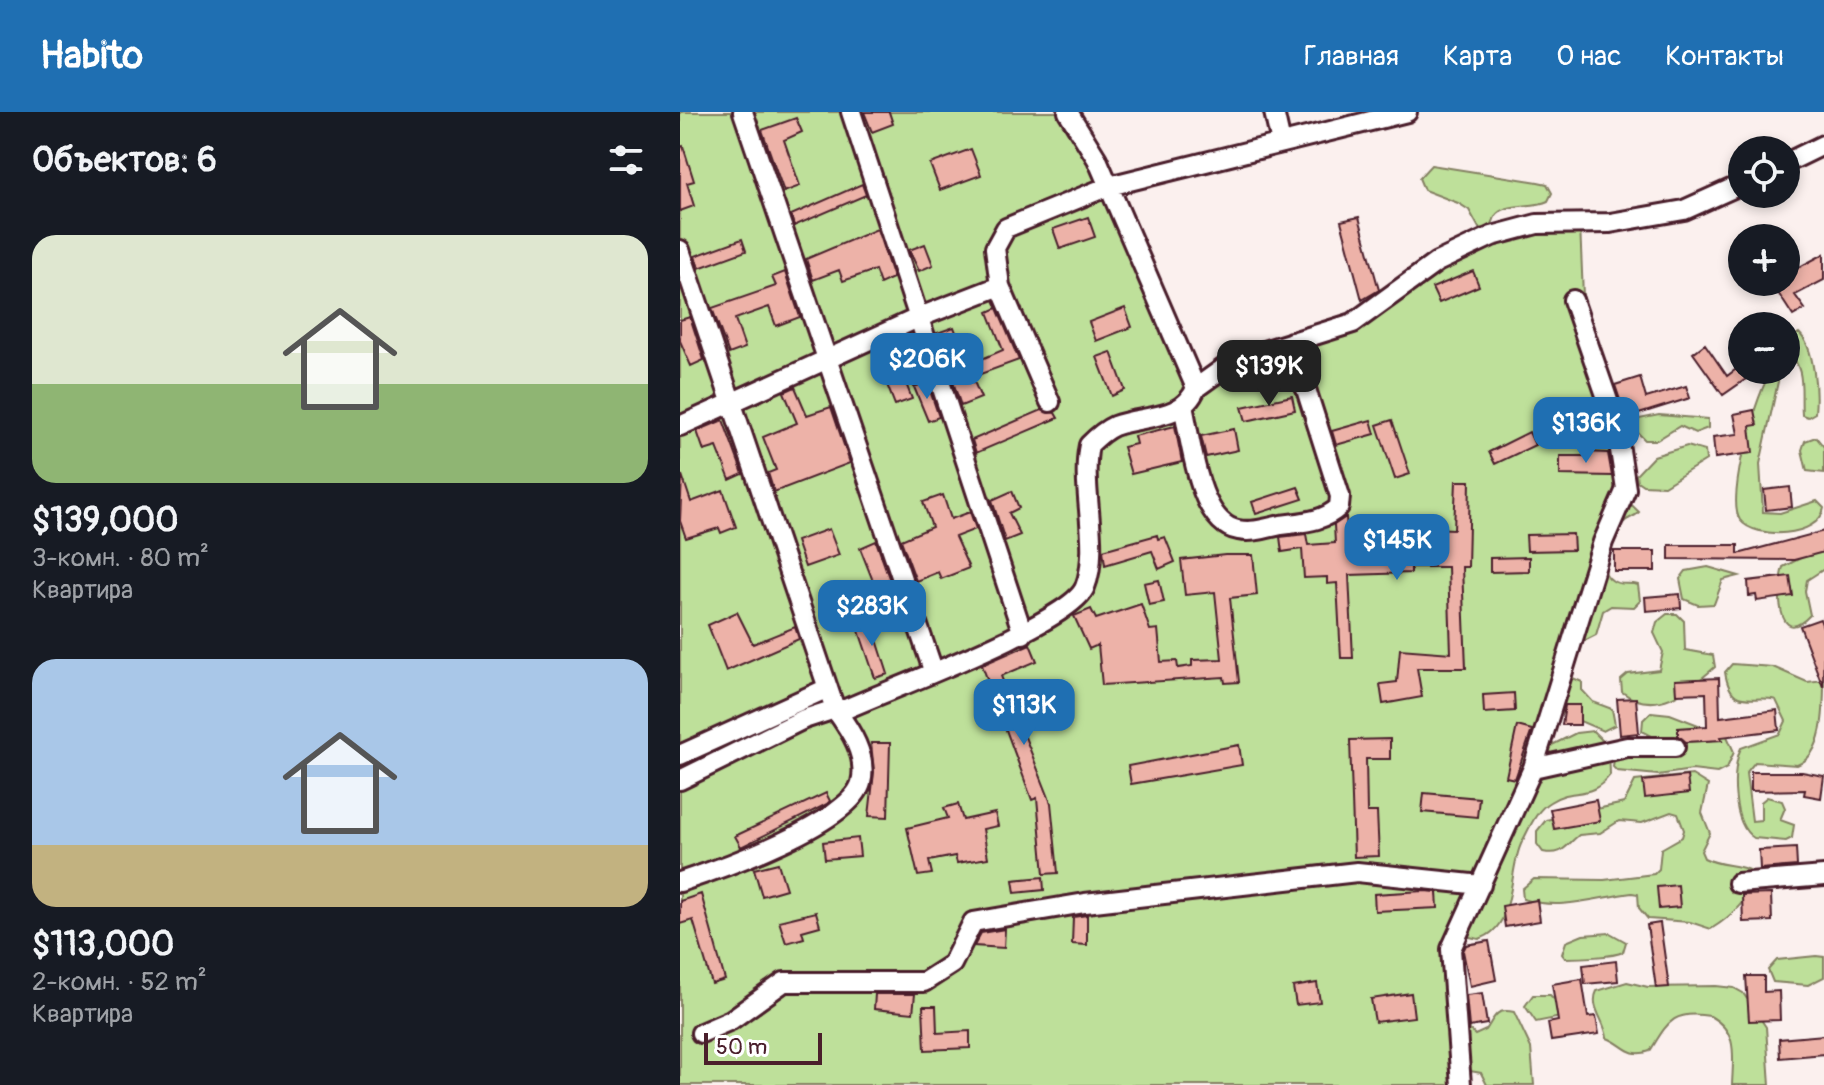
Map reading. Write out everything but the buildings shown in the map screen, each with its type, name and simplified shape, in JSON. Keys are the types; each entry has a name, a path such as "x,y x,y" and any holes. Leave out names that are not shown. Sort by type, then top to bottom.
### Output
{"lane":[{"path":"743,112 933,670"},
{"path":"851,112 1023,634"},
{"path":"1068,112 1109,186 1196,388"},
{"path":"1274,112 1281,143"},
{"path":"1050,402 1000,286 995,248 1006,228 1109,186 1407,112"},
{"path":"1800,156 1824,145"},
{"path":"680,780 804,719 835,709 846,709 1023,634 1076,602 1086,586 1089,445 1113,426 1183,406 1191,401 1196,388 1235,360 1353,323 1437,262 1492,236 1537,224 1610,223 1684,210 1728,190"},
{"path":"680,250 835,709 854,735 861,757 861,782 849,805 813,827 680,882"},
{"path":"680,426 920,317 1000,286"},
{"path":"1461,1085 1451,949 1533,768 1603,542 1626,489 1616,424 1573,300"},
{"path":"1183,406 1204,495 1221,522 1230,528 1250,531 1326,518 1339,507 1340,496 1291,342"},
{"path":"680,755 828,688"},
{"path":"1533,768 1627,747 1675,747"},
{"path":"701,1033 731,1020 784,982 924,982 952,964 973,922 1085,903 1357,872 1481,885"},
{"path":"1738,883 1824,876"}],"green space":[{"path":"680,112 1068,112 1196,388 1235,360 1353,323 1492,236 1580,224 1583,296 1597,351 1619,476 1614,488 1639,512 1618,528 1606,552 1604,569 1613,581 1638,585 1640,601 1634,607 1611,606 1603,611 1596,635 1578,644 1568,676 1582,682 1582,690 1593,702 1612,709 1615,725 1603,731 1552,709 1540,751 1576,733 1593,731 1609,747 1610,775 1595,788 1558,798 1541,810 1517,854 1510,897 1500,923 1491,933 1479,939 1465,936 1486,889 1452,942 1458,1018 1475,1035 1486,1030 1500,1012 1514,1012 1531,1048 1534,1085 1487,1085 1481,1073 1465,1070 1457,1085 680,1085"},
{"path":"1431,165 1547,184 1552,193 1548,201 1503,210 1496,215 1489,229 1479,228 1469,210 1424,190 1419,178"},
{"path":"1800,334 1809,349 1815,382 1815,413 1808,417 1802,415"},
{"path":"1765,384 1777,384 1760,464 1763,512 1780,513 1817,501 1824,508 1820,518 1799,530 1786,533 1759,531 1740,520 1736,508 1745,445"},
{"path":"1659,415 1708,419 1708,428 1695,433 1680,426 1657,440 1645,440 1636,431 1639,419"},
{"path":"1816,437 1824,447 1824,473 1807,471 1802,450 1805,441"},
{"path":"1687,446 1705,451 1706,460 1664,486 1643,485 1637,481 1636,475 1654,456"},
{"path":"1824,546 1824,569 1807,580 1805,591 1810,615 1799,624 1791,625 1785,621 1780,600 1783,567"},
{"path":"1708,567 1739,576 1723,580 1714,604 1698,605 1684,599 1680,579 1686,571"},
{"path":"1667,614 1677,614 1684,621 1685,650 1713,655 1715,667 1694,685 1671,698 1647,702 1634,699 1622,692 1621,680 1628,674 1659,670 1663,652 1654,633 1657,622"},
{"path":"1732,664 1773,667 1807,682 1824,680 1821,729 1806,760 1797,765 1755,762 1746,773 1752,821 1761,820 1761,802 1767,797 1782,801 1785,808 1780,820 1794,825 1792,838 1786,841 1754,838 1741,821 1735,782 1741,748 1780,734 1786,721 1776,700 1744,698 1732,692 1725,672"},
{"path":"1651,712 1670,714 1727,736 1734,752 1727,768 1717,773 1692,770 1658,775 1617,771 1613,767 1615,751 1658,739 1642,731 1643,720"},
{"path":"1692,775 1708,785 1702,813 1710,833 1701,851 1704,858 1752,871 1746,897 1718,924 1711,929 1690,922 1648,919 1639,908 1638,894 1632,893 1564,904 1523,899 1522,889 1534,879 1604,880 1654,874 1659,869 1661,849 1682,837 1684,830 1678,814 1671,812 1642,823 1619,821 1600,833 1579,835 1555,853 1543,852 1537,844 1537,831 1546,820 1624,803 1635,781"},
{"path":"1610,933 1626,942 1623,952 1578,958 1565,958 1562,954 1566,942 1583,935"},
{"path":"1824,957 1824,977 1808,985 1773,982 1768,970 1777,960"},
{"path":"1627,982 1648,987 1716,986 1734,988 1743,993 1766,1027 1770,1085 1732,1085 1730,1037 1726,1029 1710,1016 1697,1014 1679,1017 1666,1026 1650,1051 1643,1053 1631,1052 1607,1038 1596,1008 1597,991"},
{"path":"1533,995 1550,995 1561,1006 1561,1017 1536,1022 1525,1006"}]}
